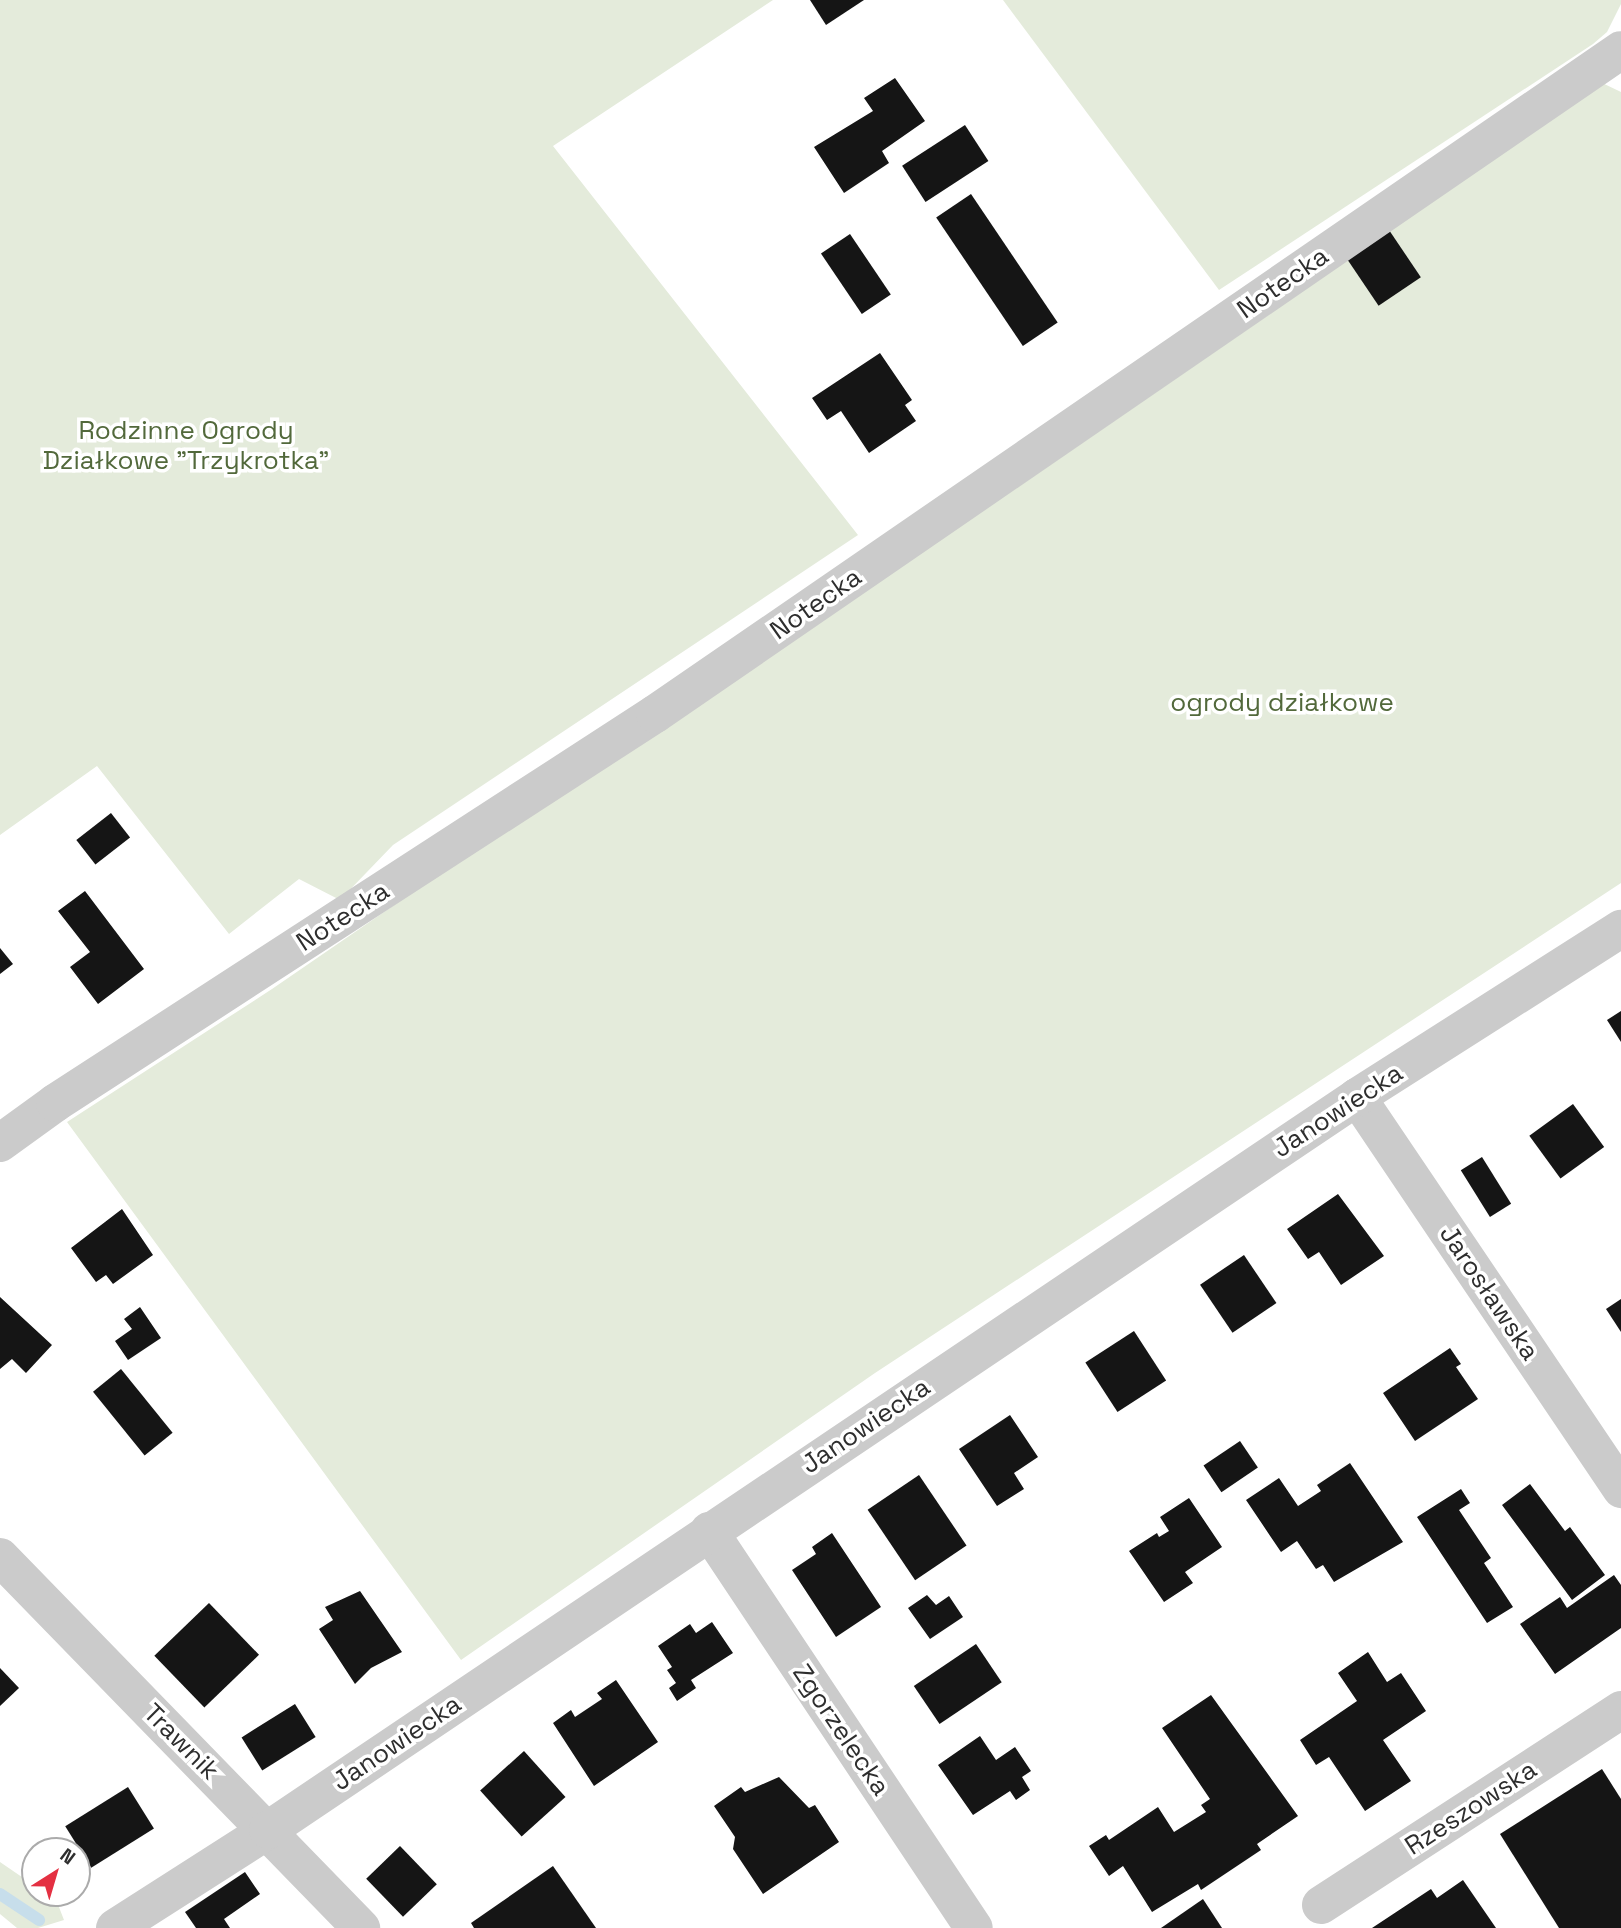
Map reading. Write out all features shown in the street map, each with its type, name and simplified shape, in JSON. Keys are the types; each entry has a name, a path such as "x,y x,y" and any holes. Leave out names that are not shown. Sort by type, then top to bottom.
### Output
{"street":[{"name":"Notecka","path":"0,1143 66,1096 655,714 1621,50"},
{"name":"Janowiecka","path":"115,1928 268,1830 1357,1097 1621,929"},
{"name":"Jarosławska","path":"1357,1097 1621,1489"},
{"name":"Zgorzelecka","path":"709,1531 974,1928"},
{"name":"Trawnik","path":"0,1557 361,1928"},
{"name":"Rzeszowska","path":"1321,1905 1621,1710"}],"green space":[{"name":"Rodzinne Ogrody Działkowe \"Trzykrotka\"","path":"0,0 773,0 553,146 858,535 393,845 340,900 299,879 229,934 97,766 0,835"},
{"path":"1003,0 1621,0 1621,4 1607,32 1593,44 1219,290"},
{"name":"ogrody działkowe","path":"1596,80 1621,92 1621,883 875,1373 461,1660 67,1122 272,989"},
{"path":"0,1862 21,1876 21,1907 59,1907 64,1920 38,1928 17,1928 0,1914"}],"building":[{"path":"810,0 864,0 826,25"},
{"path":"895,78 925,121 882,151 889,163 844,193 814,147 873,111 864,98"},
{"path":"965,125 988,161 926,202 902,166"},
{"path":"971,194 1058,323 1023,346 936,217"},
{"path":"1389,230 1421,277 1379,306 1347,259"},
{"path":"850,234 891,295 862,314 821,254"},
{"path":"880,353 912,400 905,405 916,421 869,453 841,411 827,420 812,398"},
{"path":"111,813 130,837 95,865 76,840"},
{"path":"85,891 144,969 98,1004 70,967 90,952 58,911"},
{"path":"0,948 13,964 0,974"},
{"path":"1621,1011 1621,1042 1607,1020"},
{"path":"1573,1104 1604,1147 1560,1179 1529,1136"},
{"path":"1482,1157 1511,1204 1490,1217 1461,1170"},
{"path":"1338,1194 1384,1256 1341,1285 1319,1252 1308,1259 1287,1229"},
{"path":"122,1209 153,1255 113,1284 106,1275 96,1282 71,1248"},
{"path":"1244,1255 1276,1303 1232,1333 1200,1285"},
{"path":"0,1297 52,1345 26,1373 12,1359 0,1369"},
{"path":"1621,1299 1621,1332 1606,1309"},
{"path":"140,1307 161,1338 128,1360 115,1341 132,1329 124,1319"},
{"path":"1134,1331 1166,1380 1117,1412 1085,1363"},
{"path":"1450,1348 1461,1364 1456,1367 1478,1399 1415,1441 1383,1393"},
{"path":"121,1369 173,1433 145,1455 93,1392"},
{"path":"1010,1415 1038,1457 1014,1473 1024,1489 997,1506 959,1449"},
{"path":"1240,1441 1258,1468 1221,1492 1204,1466"},
{"path":"1350,1463 1403,1542 1334,1582 1323,1565 1316,1569 1297,1541 1281,1552 1246,1500 1279,1478 1298,1506 1321,1491 1317,1485"},
{"path":"919,1475 967,1545 915,1580 868,1510"},
{"path":"1530,1484 1565,1531 1570,1527 1605,1575 1572,1600 1502,1505"},
{"path":"1461,1489 1470,1503 1459,1510 1491,1558 1484,1563 1513,1607 1487,1623 1417,1517"},
{"path":"1189,1498 1222,1547 1185,1572 1193,1583 1164,1602 1129,1551 1157,1533 1159,1537 1169,1531 1160,1517"},
{"path":"832,1533 881,1607 836,1637 792,1570 816,1554 812,1547"},
{"path":"1614,1575 1621,1585 1621,1628 1555,1674 1520,1624 1560,1597 1567,1608"},
{"path":"360,1591 402,1652 371,1668 355,1684 319,1629 333,1620 325,1607"},
{"path":"927,1595 936,1605 949,1596 963,1617 930,1639 908,1608"},
{"path":"209,1603 259,1655 204,1708 154,1656"},
{"path":"712,1622 733,1653 691,1680 696,1688 677,1701 669,1688 676,1683 667,1670 672,1667 658,1646 690,1624 696,1633"},
{"path":"976,1644 1002,1682 940,1724 914,1686"},
{"path":"1368,1652 1387,1682 1401,1673 1426,1711 1383,1740 1411,1781 1365,1811 1329,1757 1316,1765 1300,1740 1357,1701 1338,1673"},
{"path":"0,1668 19,1688 0,1706"},
{"path":"616,1680 658,1742 594,1786 553,1723 571,1710 575,1717 602,1699 597,1693"},
{"path":"1211,1695 1298,1816 1257,1844 1261,1850 1201,1890 1198,1884 1152,1912 1123,1866 1109,1876 1089,1846 1106,1835 1109,1840 1158,1807 1174,1832 1206,1812 1201,1805 1210,1799 1162,1728"},
{"path":"295,1704 316,1737 262,1770 242,1737"},
{"path":"980,1736 996,1760 1015,1747 1031,1771 1022,1777 1030,1790 1016,1800 1010,1791 973,1815 938,1765"},
{"path":"524,1751 565,1797 522,1837 480,1790"},
{"path":"1602,1769 1621,1799 1621,1928 1559,1928 1500,1834"},
{"path":"779,1777 809,1808 815,1805 839,1842 763,1894 733,1849 735,1837 714,1806 741,1787 745,1792"},
{"path":"128,1787 154,1829 91,1868 91,1837 72,1837 65,1826"},
{"path":"400,1846 437,1884 403,1917 366,1879"},
{"path":"553,1866 596,1928 474,1928 471,1923"},
{"path":"245,1872 260,1894 224,1919 230,1928 196,1928 185,1912"},
{"path":"1463,1880 1496,1928 1372,1928 1431,1889 1437,1898"},
{"path":"1203,1899 1222,1928 1161,1928"}],"waterway":[{"path":"0,1894 39,1920"}]}
